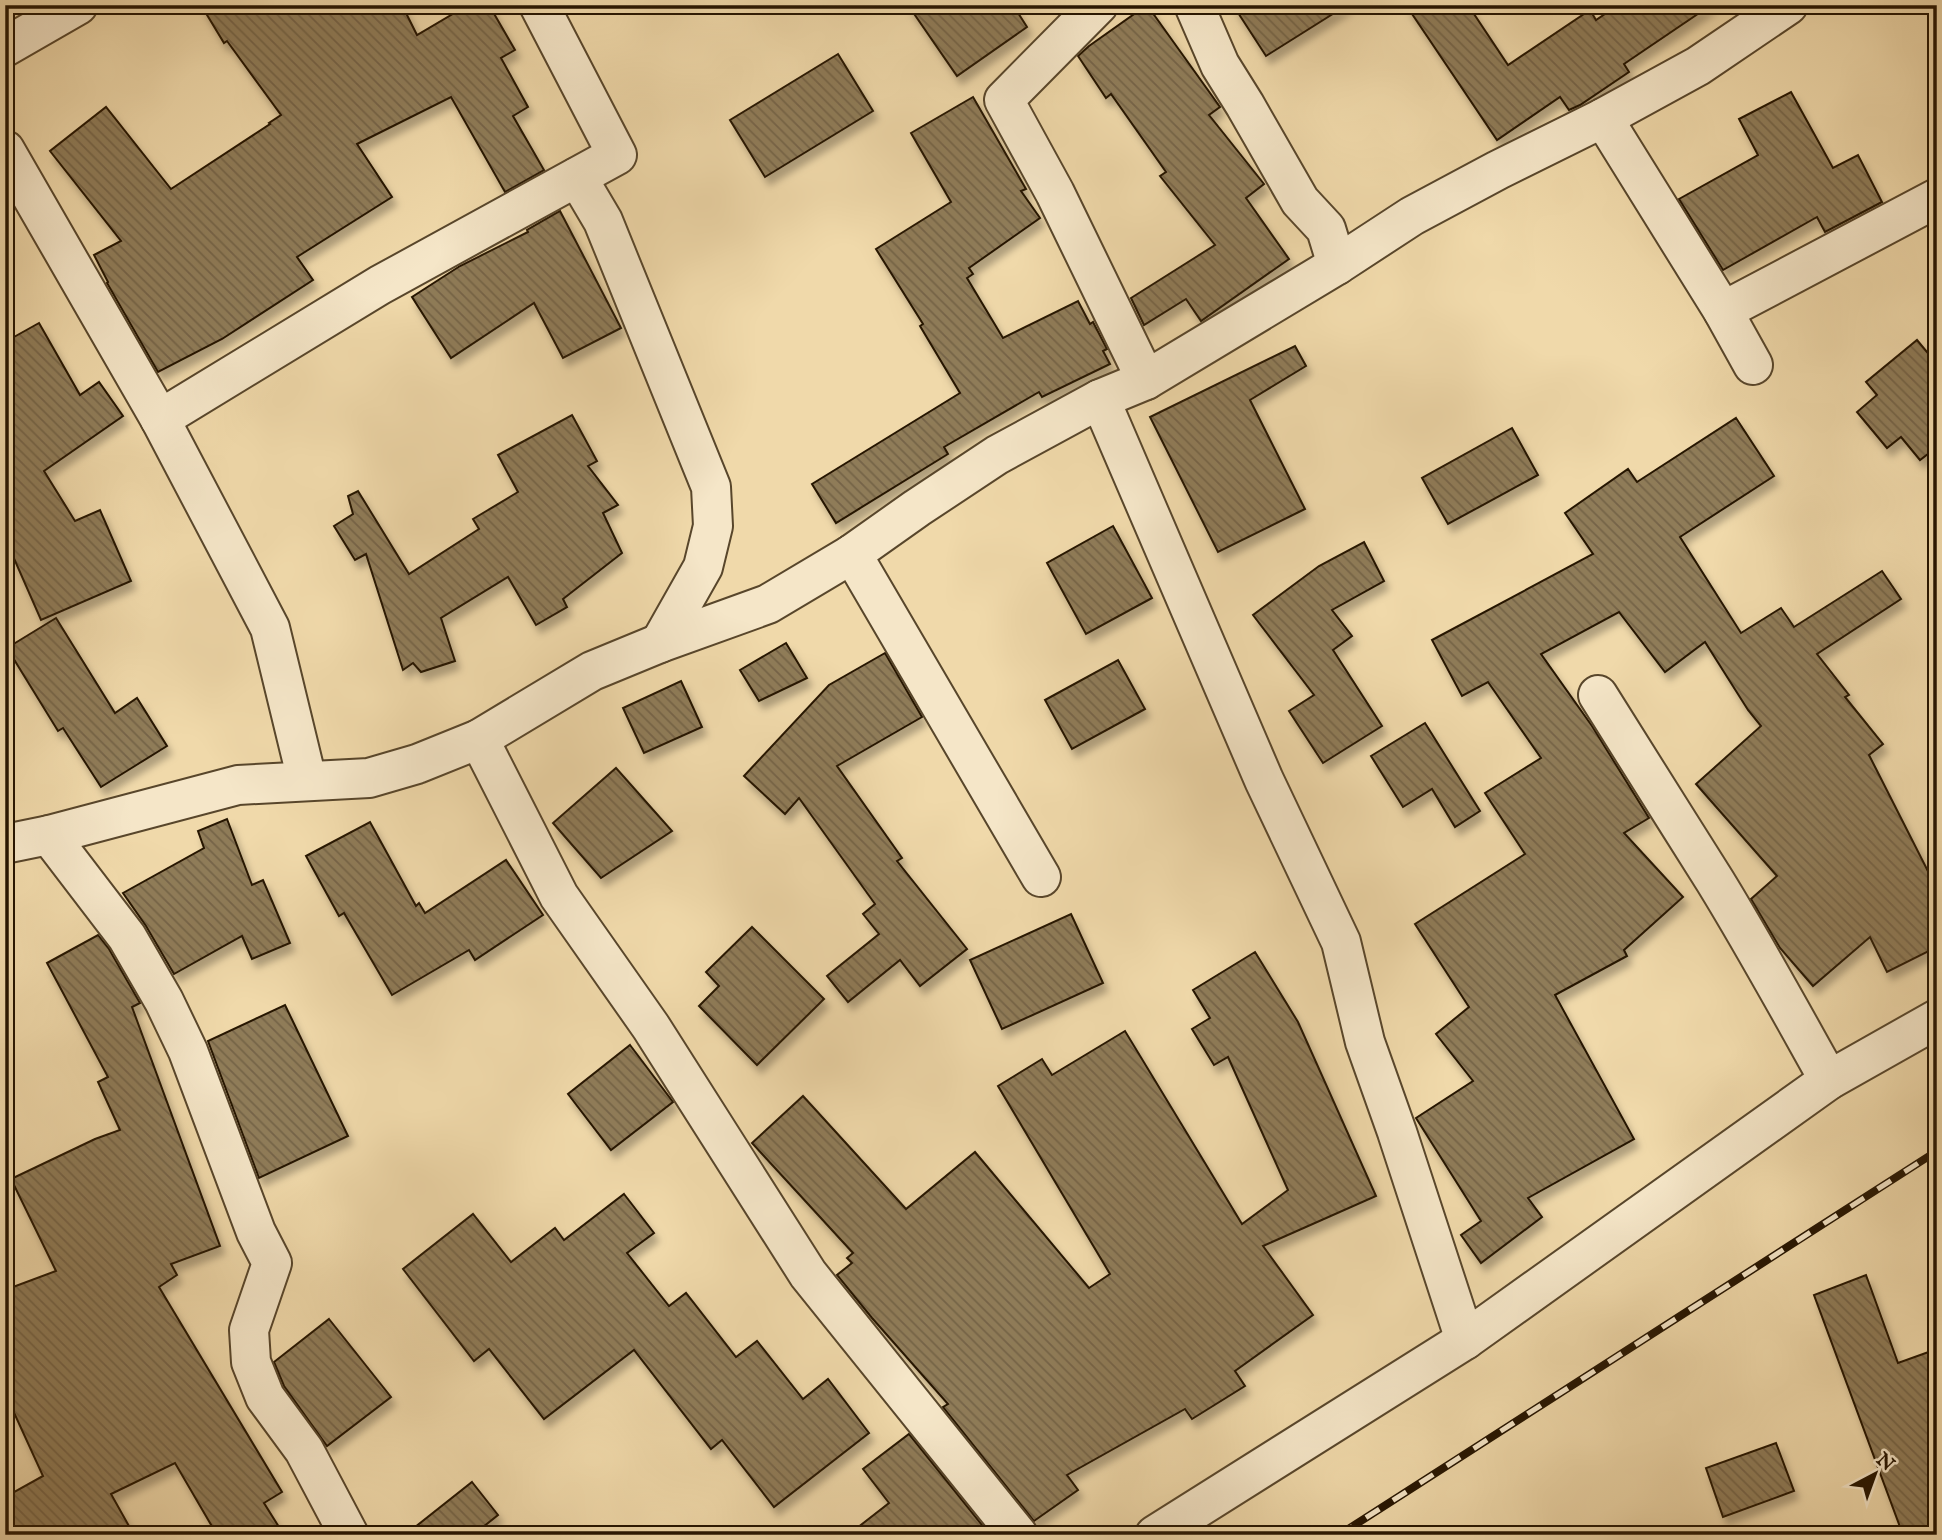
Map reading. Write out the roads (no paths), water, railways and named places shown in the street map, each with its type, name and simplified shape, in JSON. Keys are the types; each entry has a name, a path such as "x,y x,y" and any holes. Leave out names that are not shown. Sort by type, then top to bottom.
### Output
{"street":[{"path":"5,47 78,5"},
{"path":"160,419 380,285 617,155 539,5"},
{"path":"1098,5 1004,100 1055,193 1146,380"},
{"path":"1194,5 1220,65 1300,201 1326,229 1337,265"},
{"path":"5,844 239,785 369,778 417,764 479,739 592,671 768,604 852,554 997,455 1100,399 1146,380 1337,265 1412,216 1698,66 1788,5"},
{"path":"1603,118 1753,365"},
{"path":"5,150 160,419 270,628 307,780"},
{"path":"577,177 603,221 711,487 713,526 703,567 660,643"},
{"path":"1723,312 1937,198"},
{"path":"1100,399 1264,780 1341,942 1365,1042 1465,1340"},
{"path":"852,554 1041,877"},
{"path":"1598,695 1774,980 1829,1080"},
{"path":"479,739 559,896 650,1027 808,1274 1018,1535"},
{"path":"49,835 127,937 164,1001 188,1051 256,1232 272,1263 249,1330 251,1362 265,1397 304,1450 349,1535"},
{"path":"1155,1535 1465,1340 1829,1080 1937,1019"}],"railway":[{"path":"1339,1535 1937,1151"}]}
